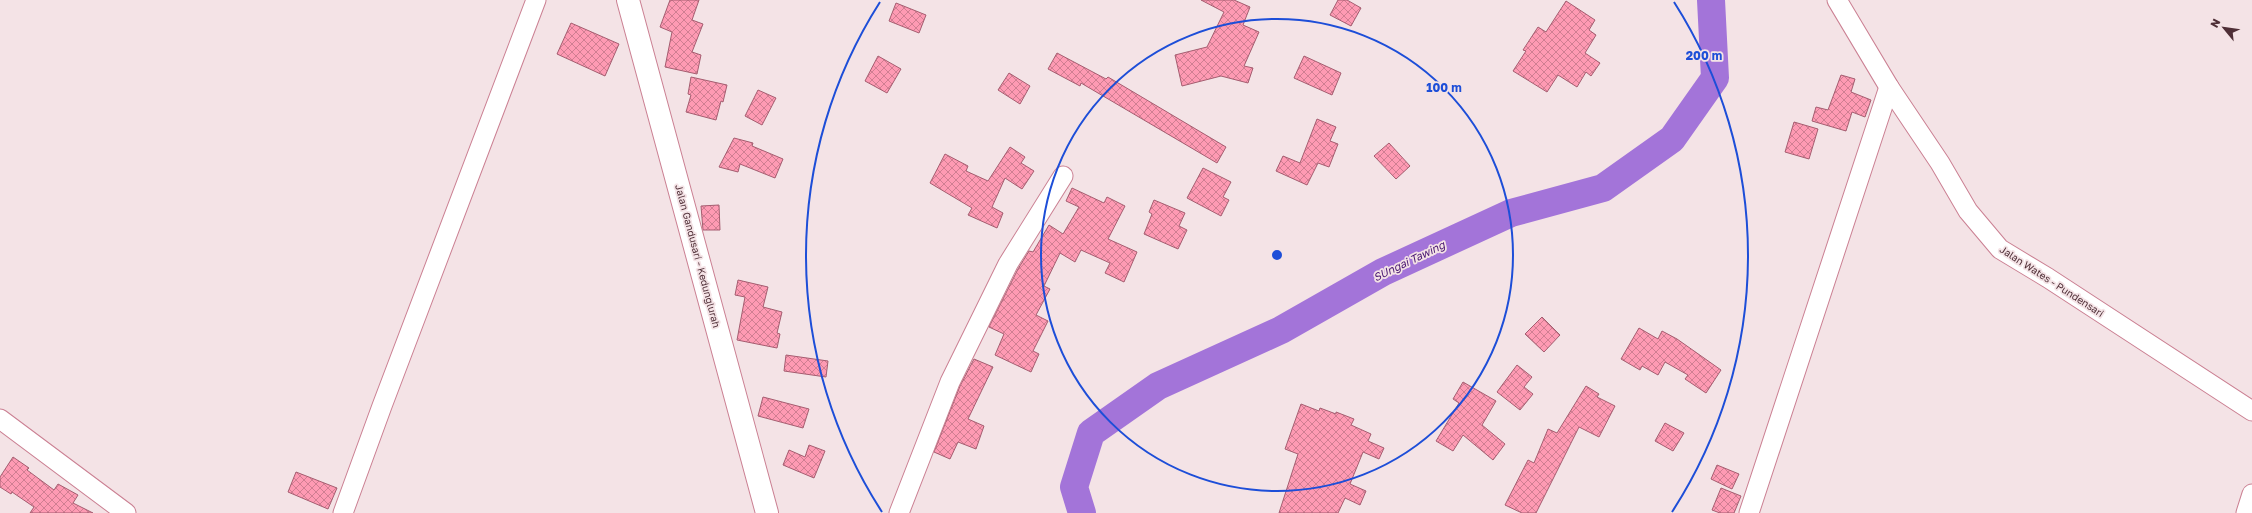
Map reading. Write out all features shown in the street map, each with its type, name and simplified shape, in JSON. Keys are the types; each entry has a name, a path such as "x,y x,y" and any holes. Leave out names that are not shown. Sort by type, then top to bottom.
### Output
{"street":[{"path":"343,513 536,0"},
{"name":"Jalan Gandusari - Kedunglurah","path":"628,0 767,513"},
{"name":"Jalan Wates - Pundensari","path":"1837,0 1889,87 1940,163 1968,211 2000,250 2048,278 2252,411"},
{"path":"1749,513 1889,87"},
{"path":"899,513 950,382 970,340 1008,264 1063,176"},
{"path":"0,419 126,513"},
{"path":"2246,513 2252,494"}],"building":[{"path":"670,0 699,0 692,20 703,24 692,52 701,55 697,74 665,67 672,32 660,27"},
{"path":"1201,0 1234,0 1250,7 1243,25 1259,32 1244,66 1253,68 1248,83 1221,76 1182,86 1175,55 1207,47 1224,12"},
{"path":"1338,0 1347,0 1361,8 1351,26 1330,15"},
{"path":"1566,1 1595,20 1589,30 1596,35 1585,53 1600,63 1591,76 1586,72 1577,87 1558,75 1547,92 1513,71 1526,51 1523,50 1538,27 1546,32"},
{"path":"896,3 926,15 919,33 889,21"},
{"path":"571,23 619,44 605,76 557,54"},
{"path":"1057,53 1106,79 1108,77 1226,147 1217,163 1081,83 1080,86 1048,69"},
{"path":"878,56 901,69 887,93 865,81"},
{"path":"1304,56 1341,73 1332,95 1294,78"},
{"path":"1009,73 1030,86 1020,104 998,90"},
{"path":"1841,75 1855,79 1851,92 1871,100 1865,117 1852,112 1846,131 1812,121 1816,107 1828,110"},
{"path":"691,77 727,85 723,102 721,101 716,120 686,112 691,95 688,94"},
{"path":"758,90 776,98 762,125 745,116"},
{"path":"1317,119 1336,127 1330,141 1338,144 1329,167 1318,163 1307,185 1276,171 1283,156 1300,163"},
{"path":"1794,122 1818,129 1809,159 1785,152"},
{"path":"734,138 753,143 752,146 783,159 775,178 740,164 738,172 719,167"},
{"path":"1389,143 1410,166 1396,179 1374,156"},
{"path":"1010,147 1025,157 1021,163 1034,171 1022,189 1005,178 992,207 1003,213 997,228 968,215 972,208 930,183 945,154 968,166 966,171 988,181"},
{"path":"1203,168 1231,182 1223,197 1229,200 1221,216 1187,198"},
{"path":"1072,188 1104,203 1107,197 1125,206 1108,239 1137,252 1124,282 1105,273 1110,263 1081,250 1075,262 1060,253 1044,286 1050,289 1036,315 1048,321 1033,351 1039,354 1031,372 995,355 1004,334 989,327 1018,269 1029,251 1033,252 1049,225 1063,234 1079,207 1066,201"},
{"path":"1154,200 1185,213 1179,226 1187,230 1178,249 1144,234 1152,214 1149,212"},
{"path":"719,205 720,230 703,230 701,206"},
{"path":"738,280 768,287 763,307 782,312 777,333 780,334 777,348 737,340 745,297 735,295"},
{"path":"1542,317 1560,335 1544,352 1525,334"},
{"path":"1639,328 1658,339 1662,331 1677,339 1721,370 1706,393 1685,379 1688,375 1665,362 1658,375 1642,366 1640,370 1621,359"},
{"path":"786,355 828,361 826,377 784,371"},
{"path":"974,359 993,367 968,419 984,426 976,449 958,442 950,459 934,452 960,386"},
{"path":"1517,365 1532,377 1524,387 1533,394 1520,410 1497,392"},
{"path":"1463,382 1496,401 1482,425 1505,444 1493,460 1463,435 1453,451 1436,441 1459,403 1453,399"},
{"path":"1586,386 1599,394 1597,397 1615,406 1599,437 1579,427 1536,513 1522,513 1505,505 1528,460 1534,463 1548,429 1557,433"},
{"path":"763,397 809,409 803,428 758,416"},
{"path":"1301,404 1319,411 1320,408 1336,414 1336,412 1354,419 1351,425 1371,434 1368,441 1384,448 1379,459 1363,452 1350,484 1366,491 1360,505 1345,498 1338,513 1279,513 1298,454 1285,449"},
{"path":"1665,423 1684,433 1673,451 1655,441"},
{"path":"809,445 825,451 814,478 783,465 789,450 805,457"},
{"path":"13,457 29,468 27,470 54,490 58,484 78,495 73,503 93,513 30,513 34,507 12,492 11,494 0,487 0,477"},
{"path":"1717,465 1739,474 1732,489 1711,479"},
{"path":"296,472 337,488 328,509 288,492"},
{"path":"1721,488 1741,496 1734,513 1720,513 1712,510"}],"waterway":[{"name":"SUngai Tawing","path":"1082,513 1074,487 1091,433 1158,386 1281,330 1383,272 1511,213 1603,188 1672,139 1715,78 1711,0"}]}
